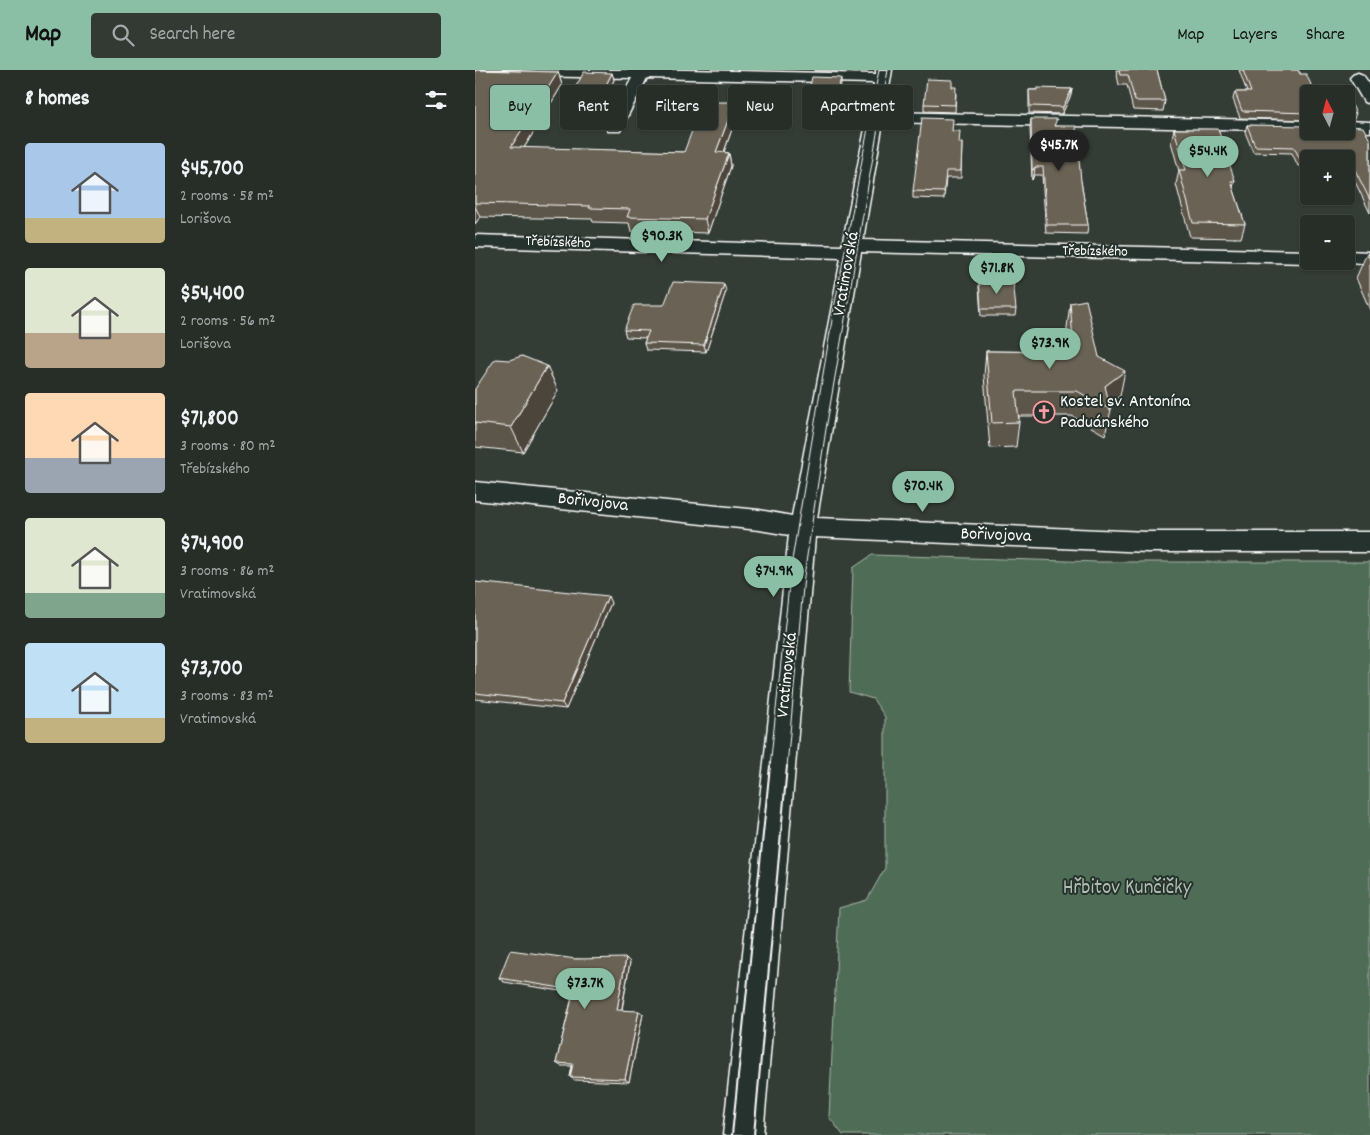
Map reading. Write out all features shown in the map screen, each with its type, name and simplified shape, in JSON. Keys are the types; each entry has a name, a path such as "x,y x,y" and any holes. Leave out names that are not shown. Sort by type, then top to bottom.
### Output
{"street":[{"path":"475,70 641,75 738,73 883,74"},
{"path":"627,102 641,75"},
{"path":"1358,78 1370,99"},
{"path":"913,118 1300,126"},
{"path":"1355,126 1370,127"},
{"name":"Vratimovská","path":"743,1135 803,527 874,130"},
{"name":"Třebízského","path":"475,241 1300,256"},
{"path":"1355,257 1370,258"},
{"name":"Bořivojova","path":"475,491 759,520 803,527 889,532 1147,542 1370,542"}],"green space":[{"name":"Hřbitov Kunčičky","path":"872,555 1099,562 1370,562 1370,1135 843,1135 829,1117 839,908 867,900 885,868 885,717 873,699 849,692 853,568"}],"building":[{"path":"475,70 558,72 550,85 490,85 490,130 522,130 511,147 684,152 692,130 718,130 718,102 728,102 728,120 716,152 729,153 705,219 627,217 630,209 589,208 590,206 475,203"},
{"path":"1119,70 1157,70 1165,101 1135,101 1128,75 1120,75"},
{"path":"1243,70 1298,70 1300,74 1306,74 1311,85 1300,85 1300,113 1242,111 1235,92 1251,92"},
{"path":"584,72 612,73 606,85 577,85"},
{"path":"812,77 841,78 839,85 810,85"},
{"path":"927,79 952,80 952,87 956,87 955,105 924,104"},
{"path":"1037,88 1072,89 1063,107 1030,106 1029,90 1037,90"},
{"path":"922,118 953,119 952,131 960,131 959,143 962,143 961,171 946,171 944,192 913,191"},
{"path":"1031,119 1057,119 1054,126 1076,126 1081,181 1088,225 1047,225 1043,167 1035,167 1032,171"},
{"path":"1247,125 1300,126 1300,140 1355,140 1355,126 1363,127 1370,140 1370,200 1355,170 1355,150 1300,150 1300,159 1294,147 1255,146"},
{"path":"1174,129 1218,129 1235,181 1231,181 1245,224 1193,223 1179,170 1186,170"},
{"path":"979,280 1013,280 1016,309 981,309"},
{"path":"673,282 724,284 704,345 644,343 649,331 624,330 634,305 664,305"},
{"path":"1086,300 1099,357 1125,371 1105,386 1111,410 1077,391 1016,391 1019,422 992,423 986,351 1074,352 1070,303"},
{"path":"522,356 547,366 511,427 475,423 475,389 495,359 509,360"},
{"path":"475,582 608,596 562,703 475,693"},
{"path":"510,950 576,959 626,958 617,1010 639,1011 625,1079 570,1077 573,1064 556,1063 574,990 499,978"}],"tram line":[{"path":"770,767 791,566 833,314 879,70"},
{"path":"787,767 804,576 826,429 888,70"},
{"path":"732,1135 770,766"},
{"path":"754,1135 787,766"}],"place":[{"name":"Kostel sv. Antonína Paduánského","path":"1044,412"}]}
